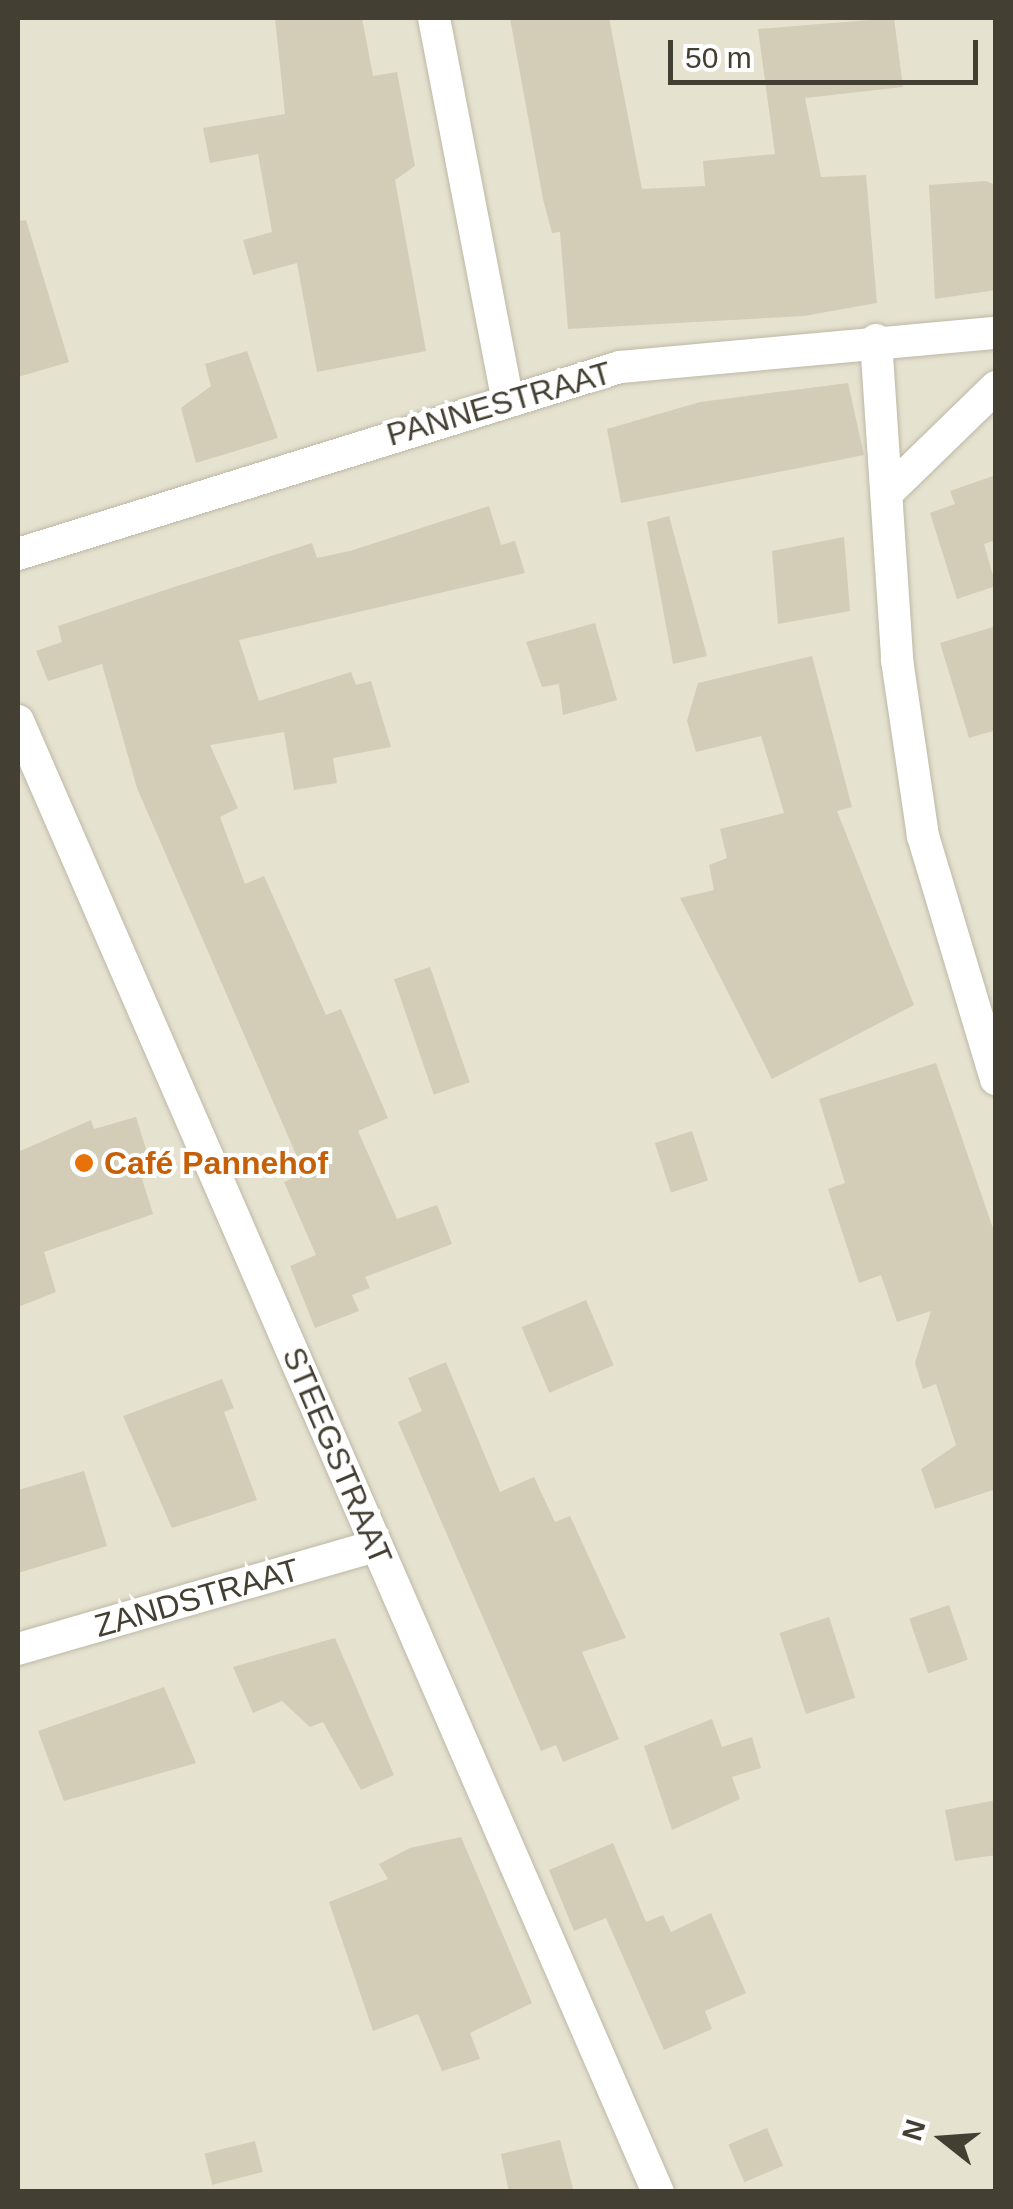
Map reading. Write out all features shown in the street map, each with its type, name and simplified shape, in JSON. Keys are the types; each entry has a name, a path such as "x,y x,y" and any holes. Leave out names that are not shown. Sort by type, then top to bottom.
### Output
{"street":[{"path":"434,18 507,397"},
{"name":"PANNESTRAAT","path":"18,554 507,397 695,355 996,333"},
{"path":"876,340 890,490 897,660 923,836 996,1079"},
{"path":"890,490 996,386"},
{"name":"STEEGSTRAAT","path":"18,721 658,2192"},
{"name":"ZANDSTRAAT","path":"18,1649 376,1546"}],"shaded area":[{"path":"18,18 995,18 995,2191 18,2191"}],"building":[{"path":"275,18 362,18 373,76 397,72 415,166 395,180 426,351 317,372 297,263 253,275 243,240 272,232 258,154 210,163 203,128 285,114"},
{"path":"510,18 609,18 642,189 705,186 703,161 775,154 758,29 894,18 903,87 805,98 821,177 866,175 877,303 804,316 568,329 560,232 552,233 543,199"},
{"path":"986,181 996,185 996,290 935,299 929,185"},
{"path":"26,220 69,362 18,377 18,221"},
{"path":"247,351 278,438 196,463 181,408 211,386 205,364"},
{"path":"848,383 864,455 621,503 607,429 700,402"},
{"path":"996,475 996,540 984,544 996,586 957,599 930,513 955,504 950,491"},
{"path":"489,506 501,545 515,541 525,573 239,640 259,701 351,672 356,685 371,681 391,747 333,758 337,783 294,790 284,732 210,745 238,808 220,817 245,884 264,876 326,1015 341,1009 388,1118 358,1131 397,1219 437,1205 452,1244 365,1277 370,1288 352,1295 359,1311 315,1328 290,1266 316,1255 284,1182 304,1173 137,788 102,664 48,681 36,651 62,642 58,626 168,589 312,543 317,558 350,551"},
{"path":"669,516 707,656 673,664 647,522"},
{"path":"844,537 850,611 778,624 772,551"},
{"path":"595,623 617,700 563,715 559,684 542,687 526,642"},
{"path":"996,626 996,730 969,738 940,643"},
{"path":"812,656 852,807 837,811 914,1005 772,1079 680,898 714,890 709,865 727,858 720,829 784,813 761,736 696,752 687,721 698,683"},
{"path":"430,967 470,1082 434,1095 394,979"},
{"path":"936,1063 996,1237 996,1489 935,1509 921,1469 956,1445 936,1384 923,1389 915,1363 931,1311 897,1322 881,1275 859,1283 828,1189 845,1183 819,1099"},
{"path":"136,1117 154,1175 142,1179 153,1214 44,1252 56,1292 18,1307 18,1152 91,1120 94,1129"},
{"path":"692,1131 708,1180 671,1193 655,1143"},
{"path":"586,1300 614,1365 549,1393 522,1327"},
{"path":"446,1362 500,1492 534,1477 555,1522 570,1516 626,1638 582,1652 619,1739 563,1762 556,1745 541,1751 398,1422 422,1411 408,1378"},
{"path":"222,1379 234,1408 224,1412 257,1500 172,1528 123,1416"},
{"path":"84,1471 107,1546 18,1573 18,1490"},
{"path":"949,1605 968,1660 928,1674 909,1619"},
{"path":"829,1617 855,1698 806,1714 780,1633"},
{"path":"335,1638 394,1775 361,1790 323,1722 310,1727 282,1701 253,1713 233,1667"},
{"path":"164,1687 196,1763 64,1801 38,1731"},
{"path":"712,1719 722,1747 752,1737 761,1768 732,1777 740,1799 672,1830 644,1746"},
{"path":"996,1800 996,1855 955,1861 945,1810"},
{"path":"461,1837 532,2003 470,2033 480,2059 442,2071 418,2014 373,2031 329,1902 388,1879 379,1864 410,1848"},
{"path":"613,1843 646,1922 663,1915 671,1932 711,1913 746,1993 705,2011 712,2029 664,2050 606,1918 574,1931 549,1870"},
{"path":"767,2128 783,2166 744,2182 728,2144"},
{"path":"560,2140 574,2192 509,2192 501,2154"},
{"path":"255,2141 263,2172 212,2185 205,2154"}],"place":[{"name":"Café Pannehof","path":"84,1163"}]}
